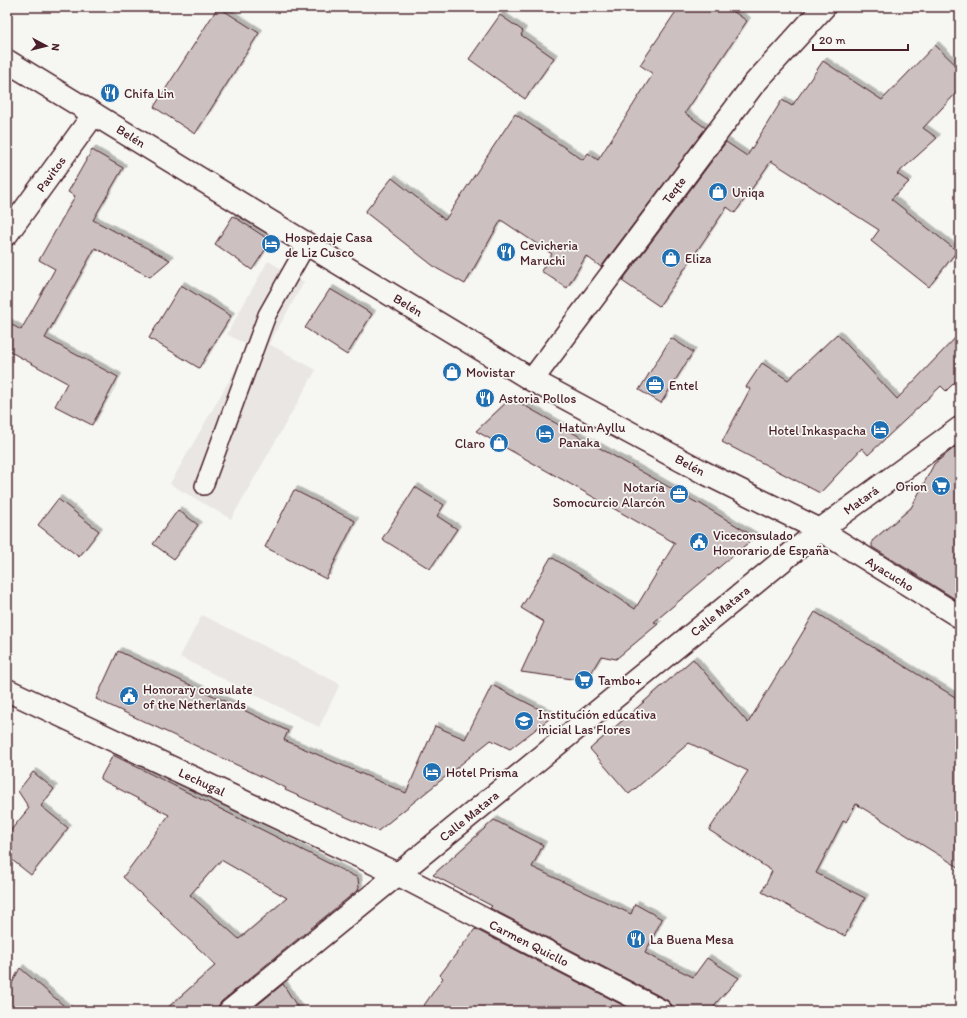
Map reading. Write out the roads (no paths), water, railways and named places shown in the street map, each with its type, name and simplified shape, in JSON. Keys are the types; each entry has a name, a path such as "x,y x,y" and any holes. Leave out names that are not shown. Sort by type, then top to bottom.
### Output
{"street":[{"name":"Teqte","path":"532,380 753,86 824,7"},
{"name":"Belén","path":"7,61 532,380 703,472 820,530"},
{"name":"Pavitos","path":"7,234 94,114"},
{"name":"Matará","path":"820,530 960,428"},
{"name":"Ayacucho","path":"820,530 960,618"},
{"name":"Calle Matara","path":"230,1011 820,530"},
{"name":"Lechugal","path":"7,690 397,874"},
{"name":"Carmen Quicllo","path":"397,874 661,1011"}],"lane":[{"path":"204,486 267,315 307,244"}],"place":[{"name":"Chifa Lin","path":"110,93"},
{"name":"Uniqa","path":"718,192"},
{"name":"Hospedaje Casa de Liz Cusco","path":"271,244"},
{"name":"Cevicheria Maruchi","path":"506,252"},
{"name":"Eliza","path":"671,258"},
{"name":"Movistar","path":"452,372"},
{"name":"Entel","path":"655,385"},
{"name":"Astoria Pollos","path":"485,398"},
{"name":"Hotel Inkaspacha","path":"880,430"},
{"name":"Hatun Ayllu Panaka","path":"545,434"},
{"name":"Claro","path":"499,443"},
{"name":"Orion","path":"941,486"},
{"name":"Notaría Somocurcio Alarcón","path":"679,494"},
{"name":"Viceconsulado Honorario de España","path":"699,542"},
{"name":"Tambo+","path":"584,680"},
{"name":"Honorary consulate of the Netherlands","path":"129,696"},
{"name":"Institución educativa inicial Las Flores","path":"524,721"},
{"name":"Hotel Prisma","path":"432,772"},
{"name":"La Buena Mesa","path":"636,939"}]}
